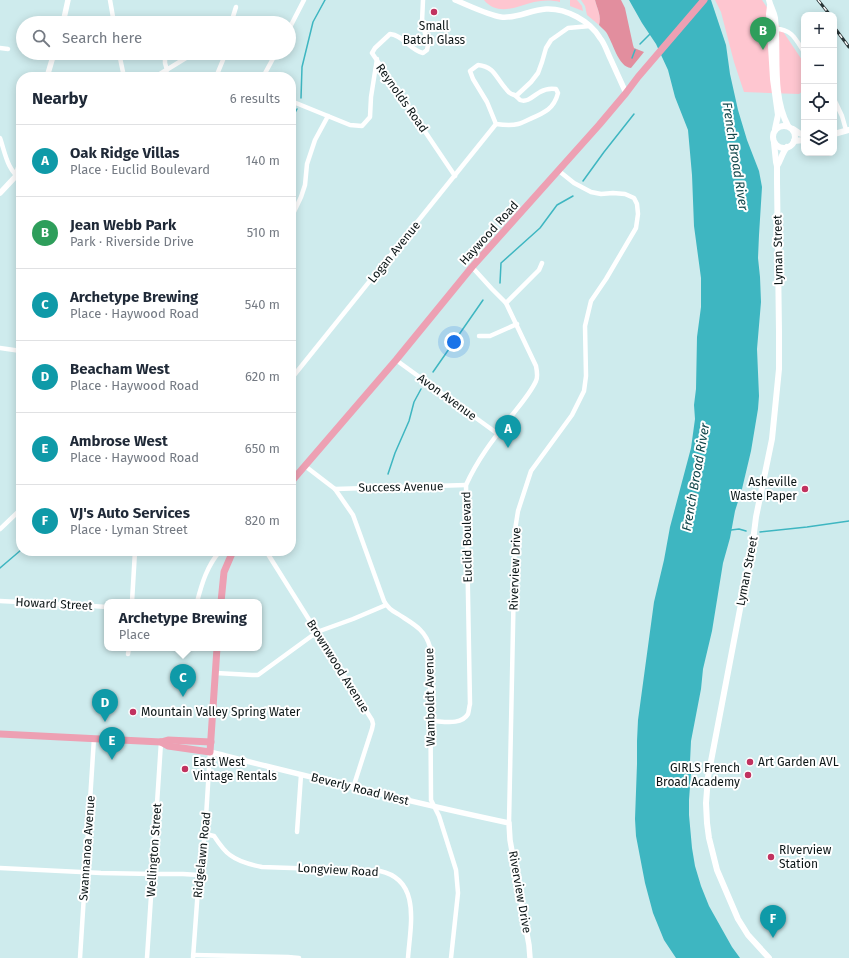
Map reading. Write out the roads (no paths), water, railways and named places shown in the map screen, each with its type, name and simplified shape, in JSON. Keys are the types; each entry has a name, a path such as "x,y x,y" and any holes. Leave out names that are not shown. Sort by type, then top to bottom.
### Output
{"main road":[{"name":"Haywood Road","path":"296,476 396,360 472,268 559,171 704,0"},
{"path":"769,2 774,12 776,29 776,61 783,115 795,134 794,141 790,146 783,148 774,143 772,137 778,115 772,63 769,2"},
{"path":"775,128 781,125 790,127 801,133"},
{"path":"837,133 848,130"},
{"path":"794,141 801,140"},
{"name":"Lyman Street","path":"774,143 776,162 778,166"},
{"name":"Lyman Street","path":"769,958 748,935 738,919 722,883 712,854 706,803 708,778 753,541 756,517 772,439 779,369 777,181 778,166 787,147"},
{"path":"221,599 224,572 231,556"},
{"path":"160,742 168,746 210,752 217,651"},
{"path":"0,734 160,742 168,740 211,742"}],"street":[{"path":"65,16 68,0"},
{"path":"110,0 113,16"},
{"path":"296,16 304,0"},
{"path":"376,60 372,53 375,48 390,34 395,34 417,51 422,53 427,50 428,45 422,22 423,0"},
{"path":"455,0 492,15 501,17 511,17 538,10 556,10 566,12 577,17 590,26 600,38 626,93"},
{"path":"233,16 236,7"},
{"path":"516,96 532,82 538,72 546,48 551,40 568,28 590,26"},
{"path":"776,29 786,30 791,34 801,48"},
{"path":"0,48 8,49"},
{"path":"48,72 52,60"},
{"path":"120,60 123,72"},
{"path":"166,60 167,70"},
{"path":"164,72 183,60"},
{"path":"218,72 223,60"},
{"path":"266,72 272,60"},
{"name":"Reynolds Road","path":"296,103 350,125 362,126 370,117 376,60"},
{"name":"Reynolds Road","path":"376,60 455,176"},
{"path":"478,65 490,68 510,94 516,96 518,99 524,101 541,91 551,88 556,89 558,93 553,104 546,112 519,124 496,124 487,102 473,79 470,71 478,65"},
{"path":"837,105 848,130"},
{"path":"296,208 305,185 307,164 315,140 328,116"},
{"name":"Logan Avenue","path":"296,373 496,124"},
{"path":"0,138 9,165 16,174"},
{"name":"Riverview Drive","path":"530,958 510,840 509,823 515,530 518,512 531,471 572,415 584,391 586,376 585,326 591,301 636,228 638,214 638,204 634,198 625,194 601,194 591,192 574,183 559,171"},
{"path":"0,193 16,179"},
{"path":"506,303 539,270 542,263"},
{"name":"Euclid Boulevard","path":"431,721 456,722 465,718 470,704 466,485 478,460 526,397 538,376 536,366 506,303 472,268"},
{"path":"479,336 490,336 517,324"},
{"path":"0,348 16,350"},
{"name":"Avon Avenue","path":"396,360 498,434"},
{"path":"216,673 258,675 318,632 386,606 353,515 335,489 305,466"},
{"name":"Success Avenue","path":"335,489 466,485"},
{"path":"0,529 16,514"},
{"path":"132,599 135,556"},
{"path":"197,599 209,565 216,556"},
{"name":"Brownwood Avenue","path":"269,556 372,720 372,729 353,788"},
{"name":"Howard Street","path":"0,601 104,607"},
{"name":"Wamboldt Avenue","path":"386,606 419,628 428,640 430,647 431,800 439,816 456,870 458,893 451,958"},
{"name":"Swannanoa Avenue","path":"80,958 94,738"},
{"name":"Wellington Street","path":"147,958 160,742"},
{"name":"Beverly Road West","path":"210,752 353,788 509,823"},
{"name":"Ridgelawn Road","path":"193,956 199,875 205,834 210,752"},
{"path":"297,832 301,775"},
{"name":"Longview Road","path":"205,834 214,836 230,855 250,865 262,867 380,872 396,878 407,891 410,900 411,917 408,958"},
{"path":"0,868 199,875"},
{"path":"193,956 299,958"}],"water":[{"name":"French Broad River","path":"629,0 711,0 726,45 730,74 738,110 747,140 759,171 762,187 758,258 761,302 757,349 759,396 758,409 751,451 723,563 712,631 703,669 701,689 691,741 690,762 691,773 689,815 695,866 709,906 732,947 740,958 676,958 664,940 653,913 645,883 636,836 635,819 638,720 654,602 670,527 691,448 695,419 694,405 696,389 697,337 701,307 701,278 694,226 688,130 675,97 668,70 656,44"}],"waterway":[{"path":"301,98 302,67 313,22 325,0"},
{"path":"640,44 650,34"},
{"path":"632,58 635,50"},
{"path":"583,181 634,114"},
{"path":"500,283 501,263 540,228 557,205 573,196"},
{"path":"433,372 483,300"},
{"path":"388,474 395,453 409,421 414,402 421,389"},
{"path":"760,532 849,521"},
{"path":"731,530 739,529 746,531"},
{"path":"0,568 16,554"}],"railway":[{"path":"818,0 828,12"},
{"path":"837,31 849,47"}],"place":[{"name":"Small Batch Glass","path":"434,12"},
{"name":"Jean Webb Park","path":"763,50"},
{"name":"Oak Ridge Villas","path":"508,448"},
{"name":"Asheville Waste Paper","path":"805,489"},
{"name":"Archetype Brewing","path":"183,697"},
{"name":"Mountain Valley Spring Water","path":"133,712"},
{"name":"Beacham West","path":"105,722"},
{"name":"Ambrose West","path":"112,760"},
{"name":"Art Garden AVL","path":"750,762"},
{"name":"East West Vintage Rentals","path":"185,769"},
{"name":"GIRLS French Broad Academy","path":"748,775"},
{"name":"RIverview Station","path":"771,857"},
{"name":"VJ's Auto Services","path":"773,938"}]}
